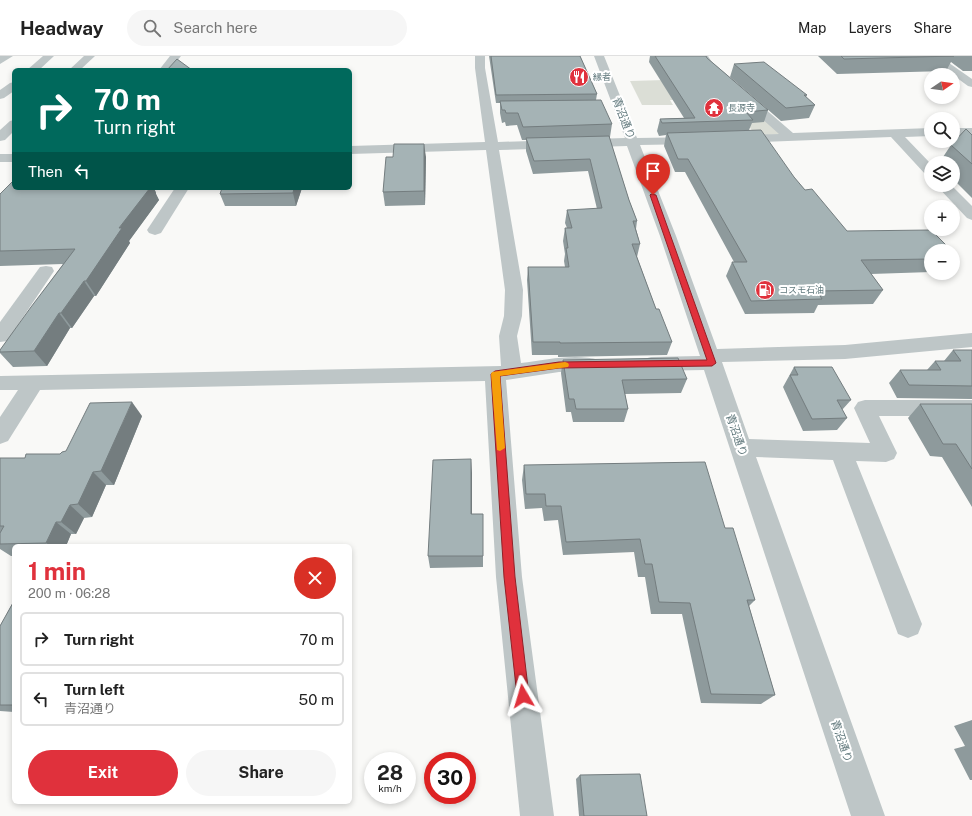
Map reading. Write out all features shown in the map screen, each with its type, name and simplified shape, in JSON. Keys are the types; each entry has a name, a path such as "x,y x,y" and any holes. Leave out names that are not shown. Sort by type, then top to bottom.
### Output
{"street":[{"path":"0,61 8,56"},
{"path":"34,68 49,56"},
{"path":"76,68 90,56"},
{"path":"166,68 176,56"},
{"path":"480,56 480,68 490,109 492,147 514,290 513,316 508,336 504,373 509,577 537,816"},
{"name":"青沼通り","path":"598,56 603,64 611,107 633,141 711,360 868,816"},
{"path":"703,56 709,66 790,137"},
{"path":"932,56 972,84"},
{"path":"0,96 12,87"},
{"path":"0,137 12,126"},
{"path":"727,139 924,132"},
{"path":"960,132 972,132"},
{"path":"894,133 924,165"},
{"path":"352,150 704,140"},
{"path":"0,158 12,158"},
{"path":"154,230 181,190"},
{"path":"950,192 972,215"},
{"path":"0,336 46,271"},
{"path":"636,364 845,352 972,340"},
{"path":"0,384 504,373 559,365 613,364"},
{"path":"0,435 34,383"},
{"path":"741,448 886,453 865,408 972,408"},
{"path":"842,452 908,624"}],"shaded area":[{"path":"703,61 780,134 756,136 729,99 670,100 673,105 642,105 630,81 665,80"}],"building":[{"path":"491,56 580,56 597,94 496,95"},
{"path":"655,56 706,56 768,110 746,112 753,120 662,123 660,119 695,118"},
{"path":"841,56 954,56 844,59"},
{"path":"177,59 189,68 169,68"},
{"path":"764,62 807,95 804,95 815,105 786,108 734,64"},
{"path":"601,100 612,124 523,127 518,113 506,113 505,110 502,110 500,101"},
{"path":"966,129 972,135 972,164 954,148 960,148 960,135"},
{"path":"761,130 805,190 812,189 847,231 924,230 924,236 937,236 945,244 924,244 924,259 861,260 883,290 817,291 822,299 751,301 732,262 747,262 688,159 678,159 667,133"},
{"path":"609,136 637,221 633,221 640,244 632,244 656,309 659,309 672,342 533,342 528,267 569,267 565,228 572,228 567,210 602,208 590,159 534,161 526,138"},
{"path":"394,144 424,144 424,191 383,192 386,157 393,157"},
{"path":"12,182 12,190 148,190 119,228 122,228 86,281 84,281 61,313 59,313 34,351 0,352 0,350 75,249 0,251 0,194"},
{"path":"221,190 294,190 293,193 220,194"},
{"path":"953,350 972,350 972,386 909,385 900,370 941,370 935,361 961,361"},
{"path":"678,358 687,379 622,380 628,409 576,409 574,399 569,399 563,360"},
{"path":"794,367 832,367 851,400 837,400 847,418 812,419 790,375 798,375"},
{"path":"132,402 101,471 93,472 78,504 70,505 61,522 56,522 46,543 0,544 0,533 4,526 0,526 0,458 25,458 26,454 60,454 66,451 90,403"},
{"path":"920,404 972,404 972,469 956,444 943,444"},
{"path":"471,459 471,514 483,514 483,556 428,556 433,460"},
{"path":"705,462 725,528 733,528 755,600 747,600 775,695 711,694 690,603 659,602 652,564 645,564 640,539 566,542 561,506 546,506 545,494 526,494 524,465"},
{"path":"12,605 12,705 0,705 0,626"},
{"path":"640,774 647,816 584,816 580,775"}],"slow traffic":[{"path":"500,448 495,374 565,365"}],"place":[{"name":"縁者","path":"579,77"},
{"name":"長源寺","path":"714,108"},
{"name":"コスモ石油","path":"765,290"}],"route":[{"path":"523,696 509,577 495,374 559,365 712,363 653,195"}]}
